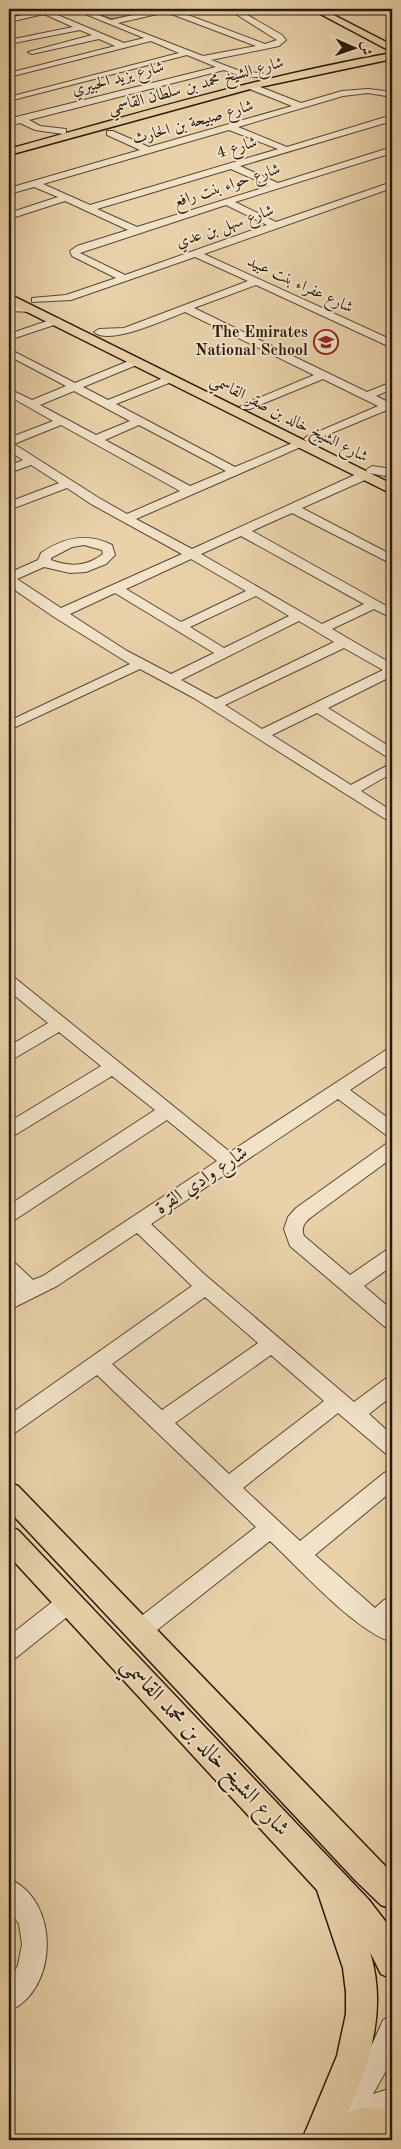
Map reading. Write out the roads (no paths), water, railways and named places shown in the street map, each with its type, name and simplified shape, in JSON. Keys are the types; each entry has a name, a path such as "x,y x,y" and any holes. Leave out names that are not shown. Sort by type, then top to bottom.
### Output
{"main road":[{"path":"315,9 392,50"},
{"path":"334,10 373,32 392,39"},
{"path":"354,29 360,38 359,43"},
{"name":"شارع الشيخ محمد بن سلطان القاسمي","path":"9,152 340,62 392,50"},
{"path":"340,62 350,52"},
{"name":"شارع الشيخ محمد بن سلطان القاسمي","path":"9,146 38,133 63,131 238,78 263,76 340,62 392,56"},
{"path":"340,62 392,67"},
{"name":"شارع الشيخ خالد بن صقر القاسمي","path":"9,299 34,304 122,343 135,362 368,472 392,479"},
{"name":"شارع الشيخ خالد بن صقر القاسمي","path":"58,316 122,343 246,407 304,441"},
{"name":"شارع الشيخ خالد بن صقر القاسمي","path":"368,472 392,490"},
{"name":"شارع الشيخ خالد بن محمد القاسمي","path":"9,1494 139,1631 380,1876 392,1894"},
{"name":"شارع الشيخ خالد بن محمد القاسمي","path":"9,1538 370,1926 392,1963"},
{"path":"317,2140 354,2061 362,2015 362,1986 358,1968 351,1939 331,1883"},
{"path":"317,2140 361,2126 392,2125"}],"street":[{"path":"9,20 60,9"},
{"path":"77,9 202,59 223,68 238,78"},
{"path":"111,22 167,9 264,46"},
{"path":"202,59 279,43 282,39 232,9"},
{"path":"45,12 123,46"},
{"path":"24,17 42,22 58,18"},
{"path":"9,44 80,28"},
{"path":"32,52 100,36"},
{"path":"9,75 151,39"},
{"path":"9,44 56,63"},
{"path":"9,99 187,53"},
{"path":"25,60 41,56"},
{"path":"86,56 120,70"},
{"path":"158,61 194,75"},
{"name":"شارع يزيد الحبيري","path":"9,124 223,68"},
{"path":"28,70 63,85"},
{"path":"90,78 125,93"},
{"path":"250,86 302,107"},
{"name":"شارع صبيحة بن الحارث","path":"9,192 350,93 389,93"},
{"path":"20,96 54,111"},
{"path":"9,116 21,120 38,133"},
{"name":"شارع 4","path":"90,208 392,118"},
{"path":"376,122 392,128"},
{"path":"232,128 285,149"},
{"path":"110,133 150,151"},
{"name":"شارع حواء بنت رافع","path":"124,278 75,254 75,251 392,150"},
{"path":"230,165 276,186"},
{"path":"36,184 136,230"},
{"name":"شارع سهل بن عدي","path":"34,304 67,298 392,186"},
{"path":"9,216 65,198"},
{"path":"226,202 275,225"},
{"name":"شارع عفراء بنت عبيد","path":"195,253 392,344"},
{"path":"122,343 185,308 256,281"},
{"path":"9,337 58,316 61,304 67,298"},
{"path":"185,308 390,407"},
{"path":"9,352 234,472"},
{"path":"32,404 135,362"},
{"path":"246,407 323,375"},
{"path":"107,404 170,379"},
{"path":"366,396 392,384"},
{"path":"9,392 190,491"},
{"path":"127,518 304,441 390,407"},
{"path":"9,442 62,421"},
{"path":"96,439 139,421"},
{"path":"9,446 95,502 192,554 392,670"},
{"path":"9,470 32,461"},
{"path":"59,614 117,589 368,472 392,473"},
{"path":"9,506 67,484"},
{"path":"292,508 392,560"},
{"path":"242,531 392,614"},
{"path":"44,562 9,579 59,614 140,664 172,679 215,705 392,816"},
{"path":"117,589 223,653"},
{"path":"180,627 257,591"},
{"path":"322,629 374,604"},
{"path":"172,679 299,616"},
{"path":"215,705 345,642"},
{"path":"9,726 140,664"},
{"path":"262,734 392,670"},
{"path":"317,707 392,754"},
{"path":"351,791 392,767"},
{"path":"10,984 230,1162"},
{"path":"9,1054 60,1024"},
{"name":"شارع وادي القرة","path":"9,1302 50,1281 392,1054"},
{"path":"9,1130 113,1067"},
{"path":"338,1090 392,1130"},
{"path":"9,1214 167,1111"},
{"path":"392,1149 303,1213 294,1223 294,1236 297,1241 392,1321"},
{"path":"138,1223 206,1286 392,1447"},
{"path":"350,1285 392,1256"},
{"path":"9,1269 30,1290"},
{"path":"9,1426 206,1286"},
{"path":"162,1422 273,1343"},
{"path":"98,1363 162,1422 299,1555 383,1627 392,1607"},
{"path":"228,1487 347,1407 392,1385"},
{"path":"299,1555 392,1479"},
{"path":"139,1631 271,1528"},
{"path":"9,1650 69,1602"},
{"path":"9,1998 25,1979 33,1961 35,1943 32,1926 17,1901"},
{"path":"317,2140 352,2103 366,2082 392,2029"},
{"path":"317,2140 362,2112 392,2102"}],"place":[{"name":"The Emirates National School","path":"326,342"}]}
